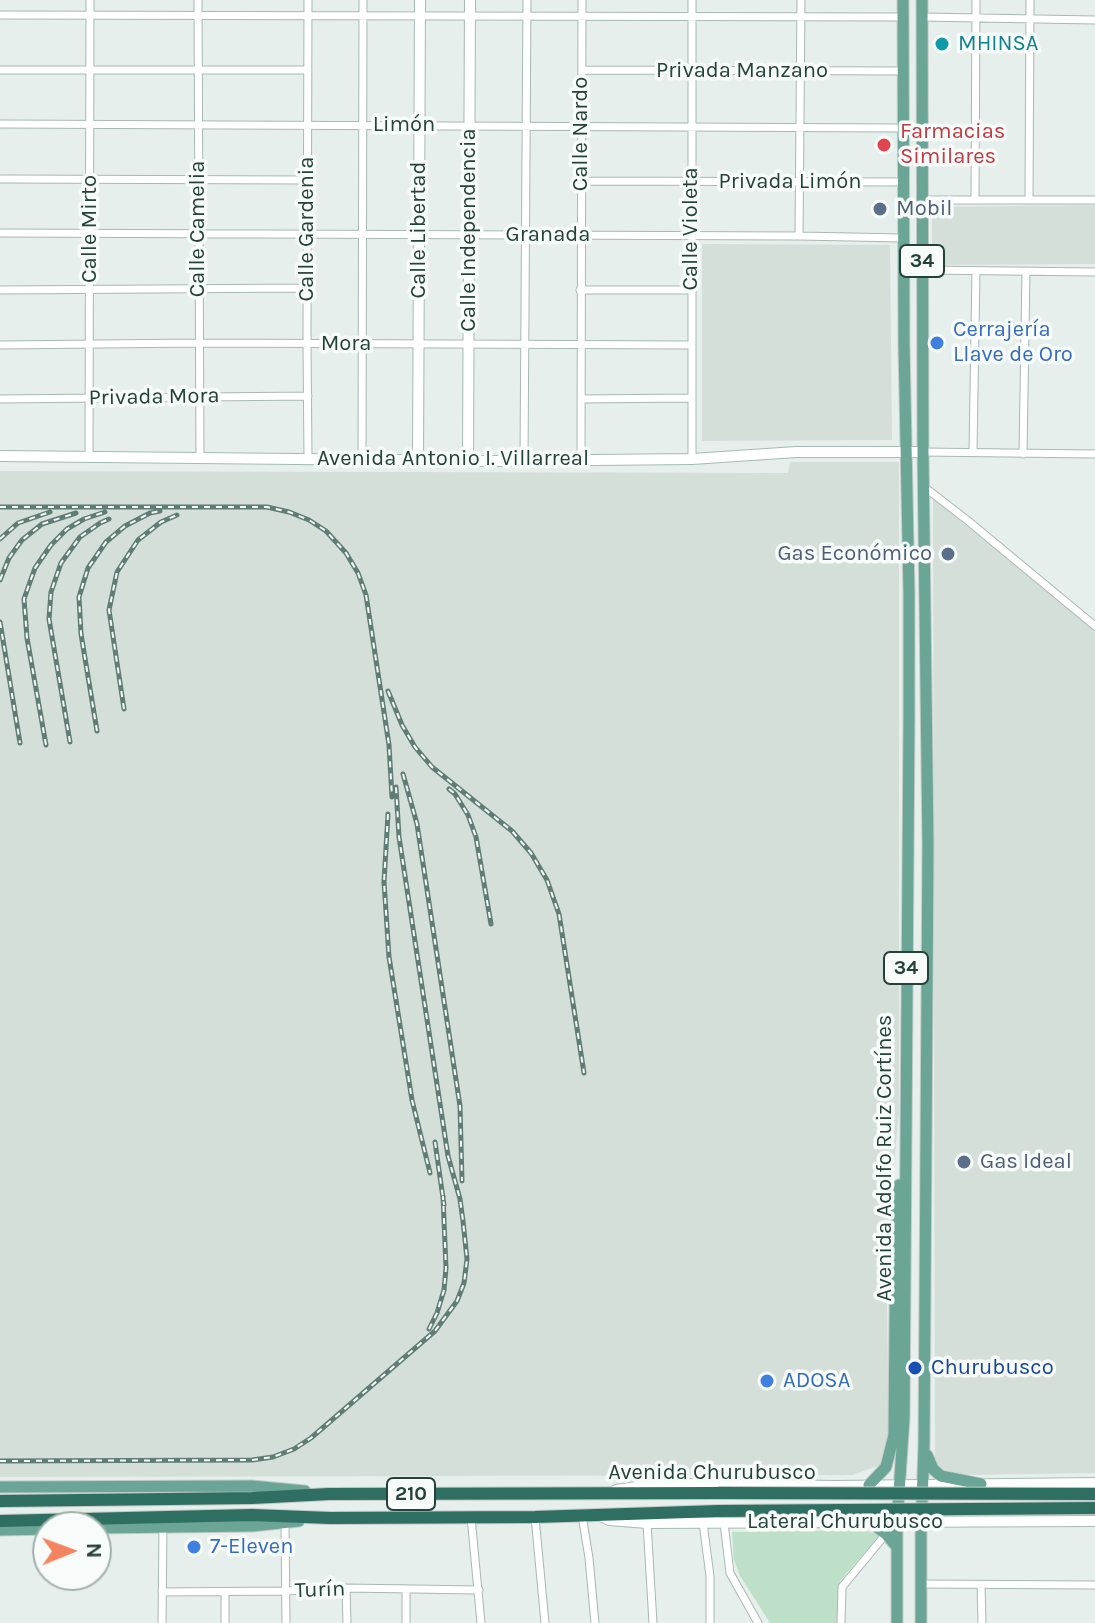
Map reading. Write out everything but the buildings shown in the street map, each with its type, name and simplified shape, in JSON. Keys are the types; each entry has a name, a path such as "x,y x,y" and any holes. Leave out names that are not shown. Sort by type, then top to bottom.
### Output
{"highway":[{"name":"Avenida Churubusco","path":"0,1501 329,1494 1095,1494"},
{"name":"Avenida Churubusco","path":"0,1521 252,1515 330,1518 597,1514 722,1517 1095,1508"}],"main road":[{"name":"34","path":"903,0 905,452"},
{"name":"34","path":"922,0 923,486"},
{"name":"Avenida Adolfo Ruiz Cortínes","path":"897,1623 897,1522 904,1418 909,593 905,452"},
{"name":"Avenida Adolfo Ruiz Cortínes","path":"921,1623 928,845 923,486"},
{"path":"869,1485 886,1467 894,1435 896,1208 905,1137"},
{"path":"924,1445 928,1462 941,1476 981,1484"},
{"name":"Avenida Churubusco","path":"0,1487 252,1486 329,1494"},
{"name":"Avenida Churubusco","path":"112,1528 252,1526 330,1518"},
{"path":"870,1522 897,1547"},
{"path":"0,1530 32,1529"}],"street":[{"name":"Calle Mirto","path":"89,458 90,0"},
{"name":"Calle Camelia","path":"198,0 200,457"},
{"name":"Calle Gardenia","path":"308,0 308,458"},
{"path":"362,459 363,0"},
{"name":"Calle Libertad","path":"418,460 420,0"},
{"name":"Calle Independencia","path":"468,461 470,0"},
{"path":"524,460 527,0"},
{"name":"Calle Nardo","path":"581,460 582,0"},
{"name":"Calle Violeta","path":"692,0 692,459"},
{"path":"799,236 801,0"},
{"path":"975,200 976,0"},
{"path":"1029,200 1030,0"},
{"path":"0,15 903,17"},
{"path":"922,17 1095,20"},
{"path":"0,70 308,70"},
{"name":"Privada Manzano","path":"582,70 903,71"},
{"name":"Limón","path":"0,124 903,128"},
{"path":"0,179 308,180"},
{"name":"Privada Limón","path":"580,181 903,182"},
{"path":"922,200 1095,200"},
{"name":"Granada","path":"0,233 903,238"},
{"path":"922,270 1095,272"},
{"path":"973,452 976,271"},
{"path":"1023,454 1026,271"},
{"path":"0,290 307,288"},
{"path":"580,290 692,290"},
{"name":"Mora","path":"0,345 691,345"},
{"name":"Privada Mora","path":"0,399 308,396"},
{"path":"581,399 691,398"},
{"name":"Avenida Antonio I. Villarreal","path":"0,456 468,461 692,459 796,452 923,452"},
{"path":"923,452 1095,454"},
{"path":"923,486 1095,626"},
{"name":"Lateral Churubusco","path":"602,1493 650,1485 1095,1483"},
{"path":"950,1484 950,1522"},
{"path":"981,1484 981,1521"},
{"name":"Lateral Churubusco","path":"597,1514 609,1520 647,1523 703,1523 722,1517 870,1522 1095,1521"},
{"path":"582,1515 595,1623"},
{"path":"471,1517 481,1623"},
{"path":"535,1517 545,1623"},
{"path":"722,1517 730,1573 758,1623"},
{"path":"285,1522 286,1623"},
{"path":"647,1523 653,1623"},
{"path":"703,1523 710,1576 710,1623"},
{"path":"162,1623 163,1526"},
{"path":"841,1623 842,1587 886,1534"},
{"path":"710,1576 730,1573"},
{"path":"921,1584 1095,1585"},
{"path":"981,1585 982,1623"},
{"path":"346,1588 347,1623"},
{"name":"Turín","path":"162,1592 346,1588 479,1590"},
{"path":"406,1590 406,1623"},
{"path":"225,1592 225,1623"}],"shaded area":[{"path":"1095,205 1095,264 932,265 932,207"},
{"path":"702,244 890,245 892,440 702,441"},
{"path":"790,462 899,462 899,1113 886,1243 889,1432 880,1465 853,1475 0,1477 0,471 788,473"},
{"path":"933,498 1095,631 1095,1473 962,1475 945,1470 935,1462"}],"green space":[{"path":"864,1530 880,1535 840,1581 839,1623 770,1623 740,1576 734,1560 732,1532"}],"railway":[{"path":"0,507 267,507 309,520 326,531 346,553 366,595 389,745 392,797"},
{"path":"97,731 81,634 79,597 88,568 106,542 125,526 160,511"},
{"path":"0,539 18,523 50,512"},
{"path":"46,745 27,638 24,599 35,568 51,545 67,529 105,512"},
{"path":"0,580 9,558 22,540 42,524 76,513"},
{"path":"124,709 109,610 117,572 138,540 161,522 177,515"},
{"path":"70,742 49,619 51,592 61,563 80,537 109,519"},
{"path":"0,622 20,743"},
{"path":"388,691 415,747 432,767 512,831 531,853 547,880 559,914 584,1073"},
{"path":"403,774 417,824 460,1106 462,1181"},
{"path":"0,1461 252,1460 273,1457 311,1438 435,1331 457,1301 464,1283 467,1259 463,1221 448,1156 399,837 396,787"},
{"path":"449,789 468,815 476,837 491,924"},
{"path":"388,814 384,882 389,957 412,1100 430,1173"},
{"path":"435,1142 444,1205"},
{"path":"429,1329 444,1290 443,1196"}],"place":[{"name":"MHINSA","path":"942,44"},
{"name":"Farmacias Similares","path":"884,145"},
{"name":"Mobil","path":"880,209"},
{"name":"Cerrajería Llave de Oro","path":"937,343"},
{"name":"Gas Económico","path":"948,554"},
{"name":"Gas Ideal","path":"964,1162"},
{"name":"Churubusco","path":"915,1368"},
{"name":"ADOSA","path":"767,1381"},
{"name":"7-Eleven","path":"194,1547"}]}
